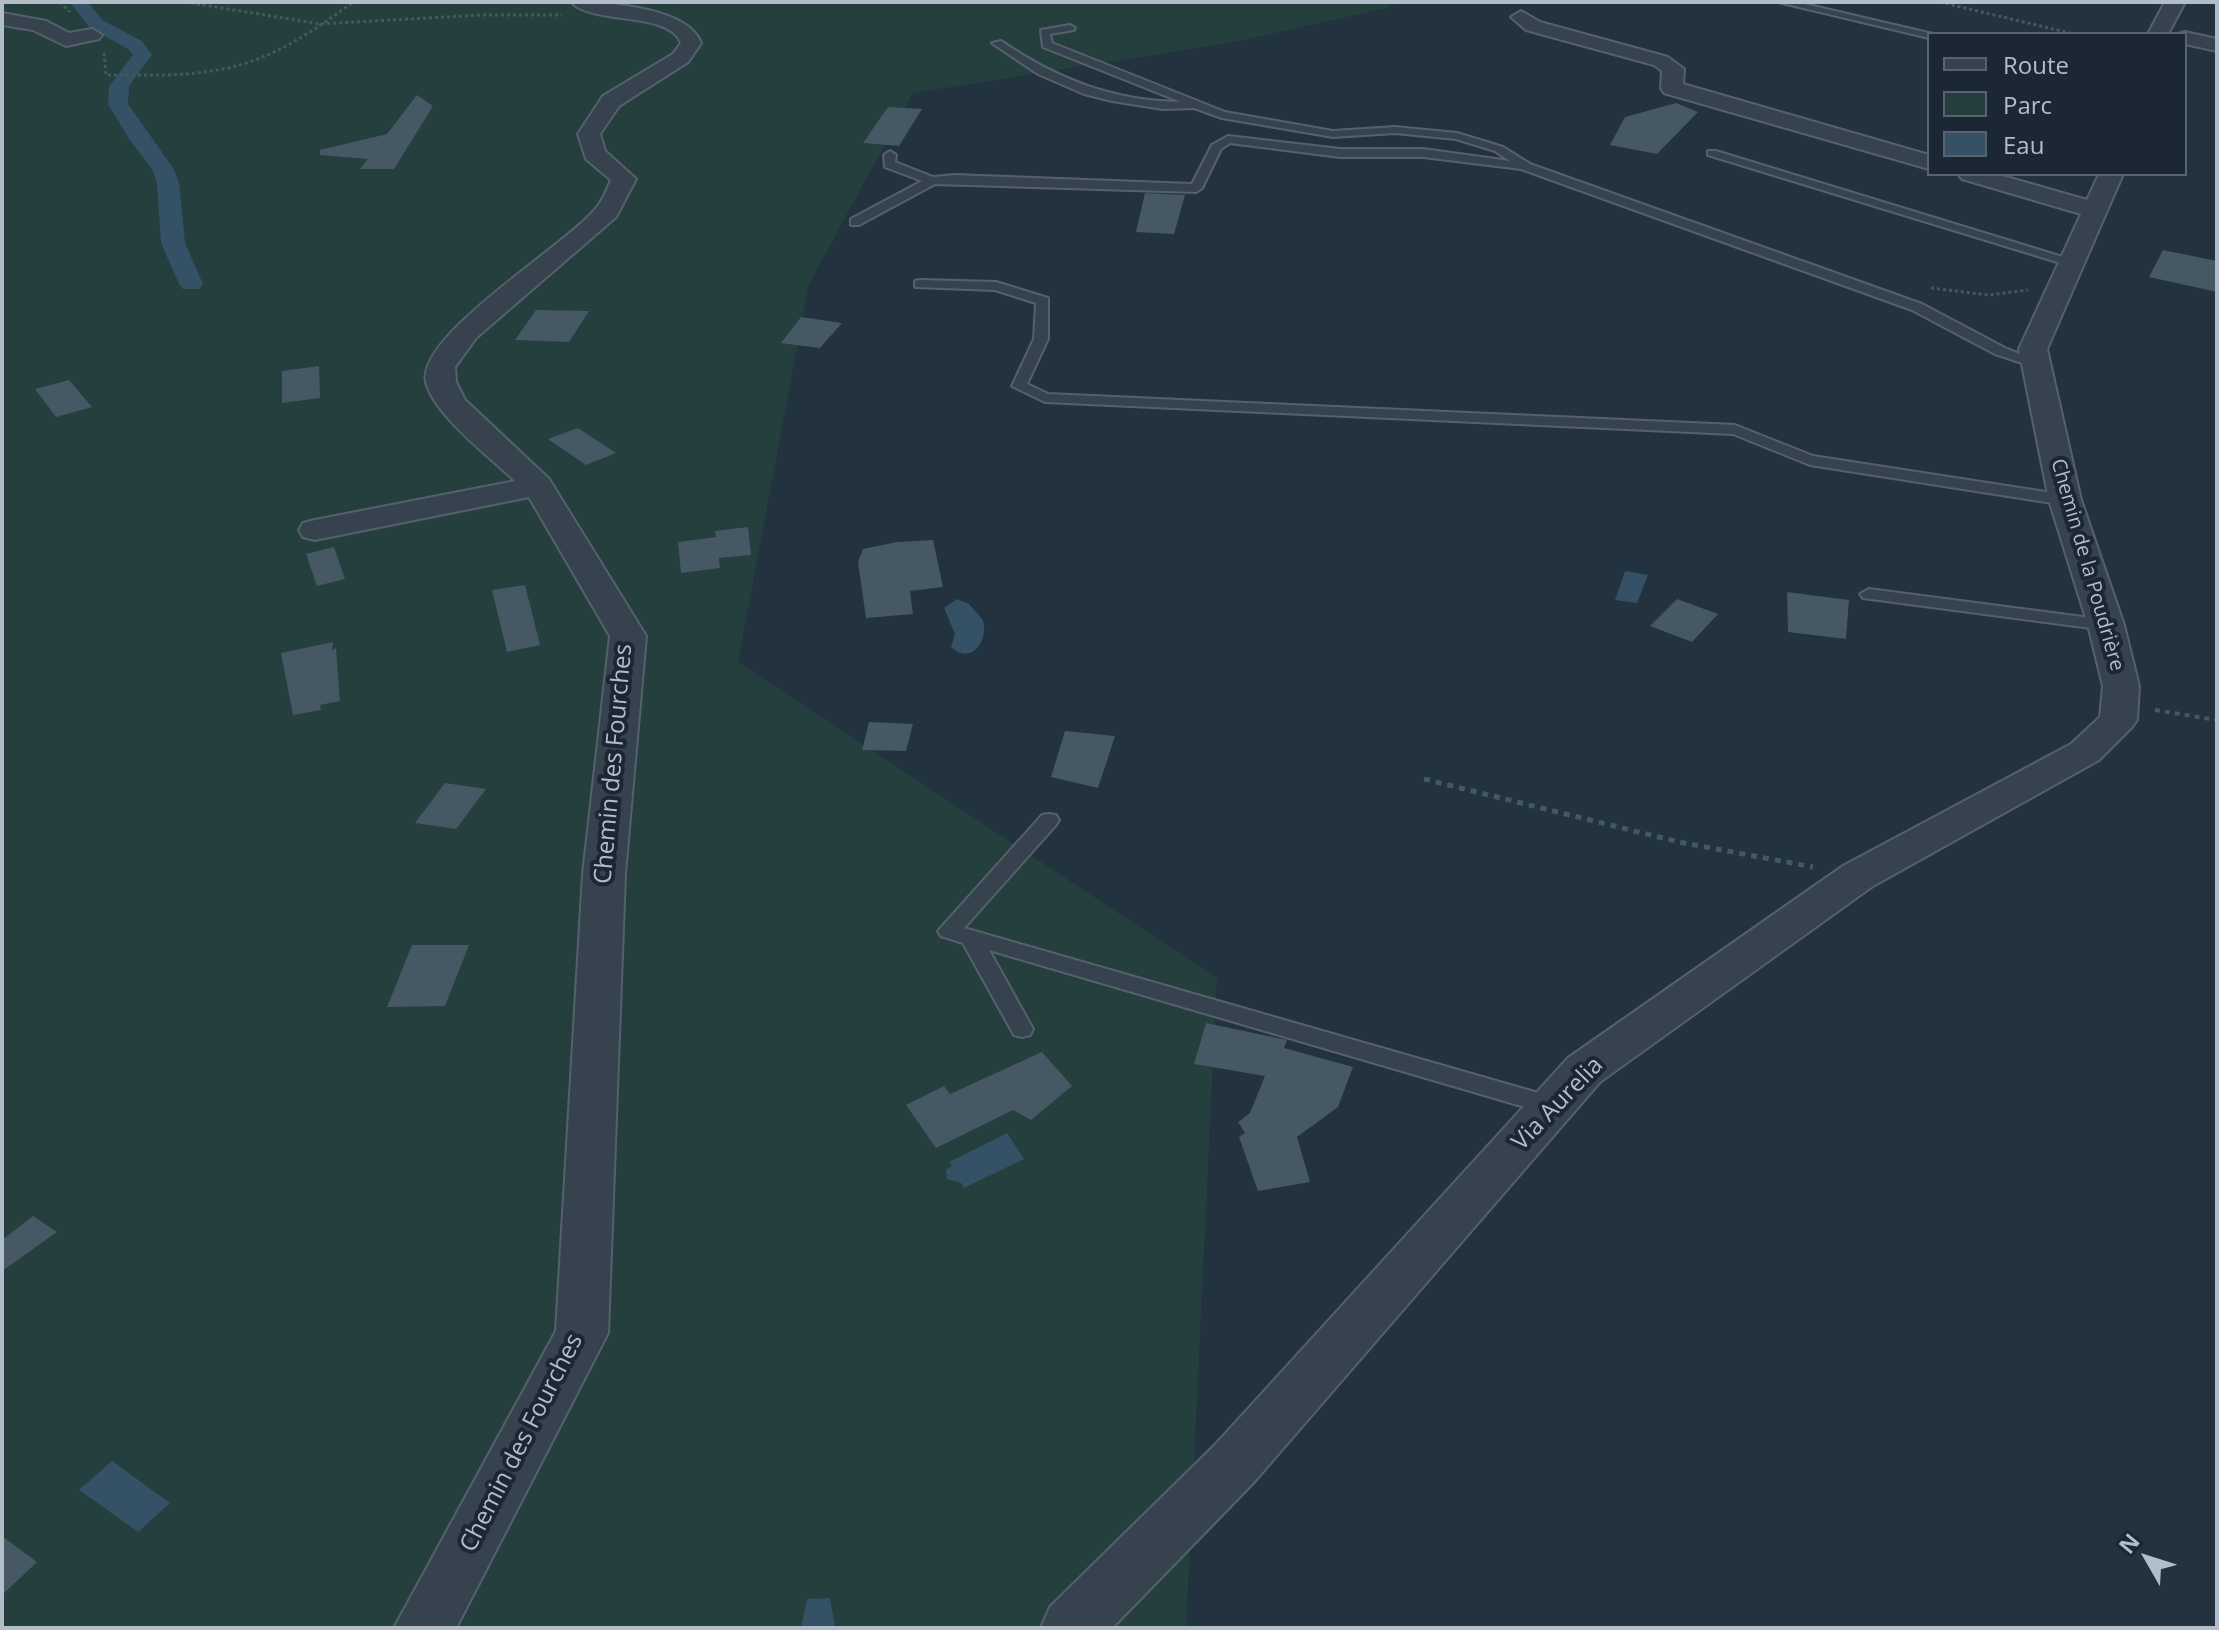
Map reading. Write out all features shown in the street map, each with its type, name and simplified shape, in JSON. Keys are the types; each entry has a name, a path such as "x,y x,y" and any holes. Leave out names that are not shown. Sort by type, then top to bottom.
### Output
{"street":[{"path":"2160,32 2175,2"},
{"name":"Chemin des Fourches","path":"424,1628 582,1333 604,874 628,636 538,486 452,404 441,382 441,367 466,332 607,212 624,179 594,154 589,134 611,101 681,58 691,43 689,35 678,26 601,10 572,8"},
{"path":"1521,17 1533,26 1661,61 1673,69 1672,88 1927,161"},
{"path":"2,19 39,25 66,40 92,35"},
{"path":"2187,38 2217,45"},
{"path":"1977,176 2095,210"},
{"name":"Chemin de la Poudrière","path":"2110,176 2033,349 2065,500 2106,625 2120,696"},
{"path":"315,530 538,486"},
{"name":"Via Aurelia","path":"1071,1628 1234,1464 1584,1070 1858,876 2085,752 2118,720 2120,696"}],"lane":[{"path":"1783,2 1927,35"},
{"path":"1070,28 1045,32 1047,45 1222,115 1333,134 1395,130 1457,136 1499,149 1526,167"},
{"path":"997,43 1028,66 1064,85 1109,100 1152,107 1199,106"},
{"path":"855,222 932,181 955,179 1196,188 1216,147 1228,139 1340,153 1423,153 1526,167 1917,307 2000,351 2037,364"},
{"path":"1712,153 2066,274"},
{"path":"890,155 889,164 932,181"},
{"path":"920,284 996,286 1043,301 1041,339 1019,386 1045,398 1735,430 1810,460 2065,500"},
{"path":"1869,594 2106,625"},
{"path":"1049,820 949,931 1552,1106"},
{"path":"971,937 1022,1029"}],"path":[{"path":"60,2 92,35 107,56 106,75 201,71 241,65 288,43 353,2"},
{"path":"185,2 320,24 572,8"},
{"path":"1940,2 2066,32"},
{"path":"1930,288 1989,295 2066,274"},
{"path":"2120,696 2217,720"},
{"path":"1424,779 1679,842 1858,876"}],"green space":[{"path":"2,2 1398,2 1387,8 1235,42 913,93 809,284 738,662 1217,978 1186,1628 2,1628"}],"water":[{"path":"1625,571 1648,575 1637,603 1615,600"},
{"path":"957,599 969,604 983,620 981,643 965,654 951,647 955,634 944,608"},
{"path":"1007,1133 1024,1159 964,1188 961,1183 947,1179 946,1170 952,1166 949,1162"},
{"path":"112,1461 170,1503 138,1532 79,1490"},
{"path":"830,1598 835,1628 801,1628 807,1599"}],"building":[{"path":"417,95 433,106 394,169 360,169 368,159 320,155 320,150 387,134"},
{"path":"1676,103 1698,112 1657,154 1610,145 1625,117"},
{"path":"888,107 922,109 899,146 863,143"},
{"path":"1145,193 1185,195 1174,234 1136,232"},
{"path":"2163,250 2217,261 2217,292 2149,277"},
{"path":"536,310 589,311 569,342 515,340"},
{"path":"801,317 842,323 820,348 781,343"},
{"path":"319,366 320,398 282,403 282,371"},
{"path":"69,380 92,407 56,417 35,389"},
{"path":"578,428 616,453 586,465 548,439"},
{"path":"748,527 751,555 719,558 720,568 681,573 678,542 716,537 715,531"},
{"path":"933,540 943,587 910,591 913,614 866,618 858,562 863,549 897,542"},
{"path":"334,547 345,579 317,586 306,554"},
{"path":"525,585 540,645 507,652 492,590"},
{"path":"1787,592 1849,600 1846,639 1788,632"},
{"path":"1677,599 1718,614 1692,642 1650,626"},
{"path":"333,642 340,701 320,705 321,710 293,715 281,653"},
{"path":"869,722 913,724 906,751 862,750"},
{"path":"1065,731 1115,736 1098,788 1051,777"},
{"path":"445,783 486,789 456,829 415,823"},
{"path":"412,945 469,945 445,1006 387,1007"},
{"path":"1206,1023 1287,1040 1284,1048 1353,1067 1338,1107 1297,1137 1310,1182 1258,1191 1239,1137 1245,1133 1238,1122 1250,1113 1265,1076 1194,1064"},
{"path":"1042,1052 1072,1086 1031,1120 1013,1110 936,1148 906,1105 944,1086 950,1094"},
{"path":"33,1216 57,1232 2,1271 2,1240"},
{"path":"2,1536 37,1562 2,1595"}],"waterway":[{"path":"79,2 96,24 135,45 143,55 119,86 118,104 139,139 162,168 168,183 173,243 191,284"}]}
